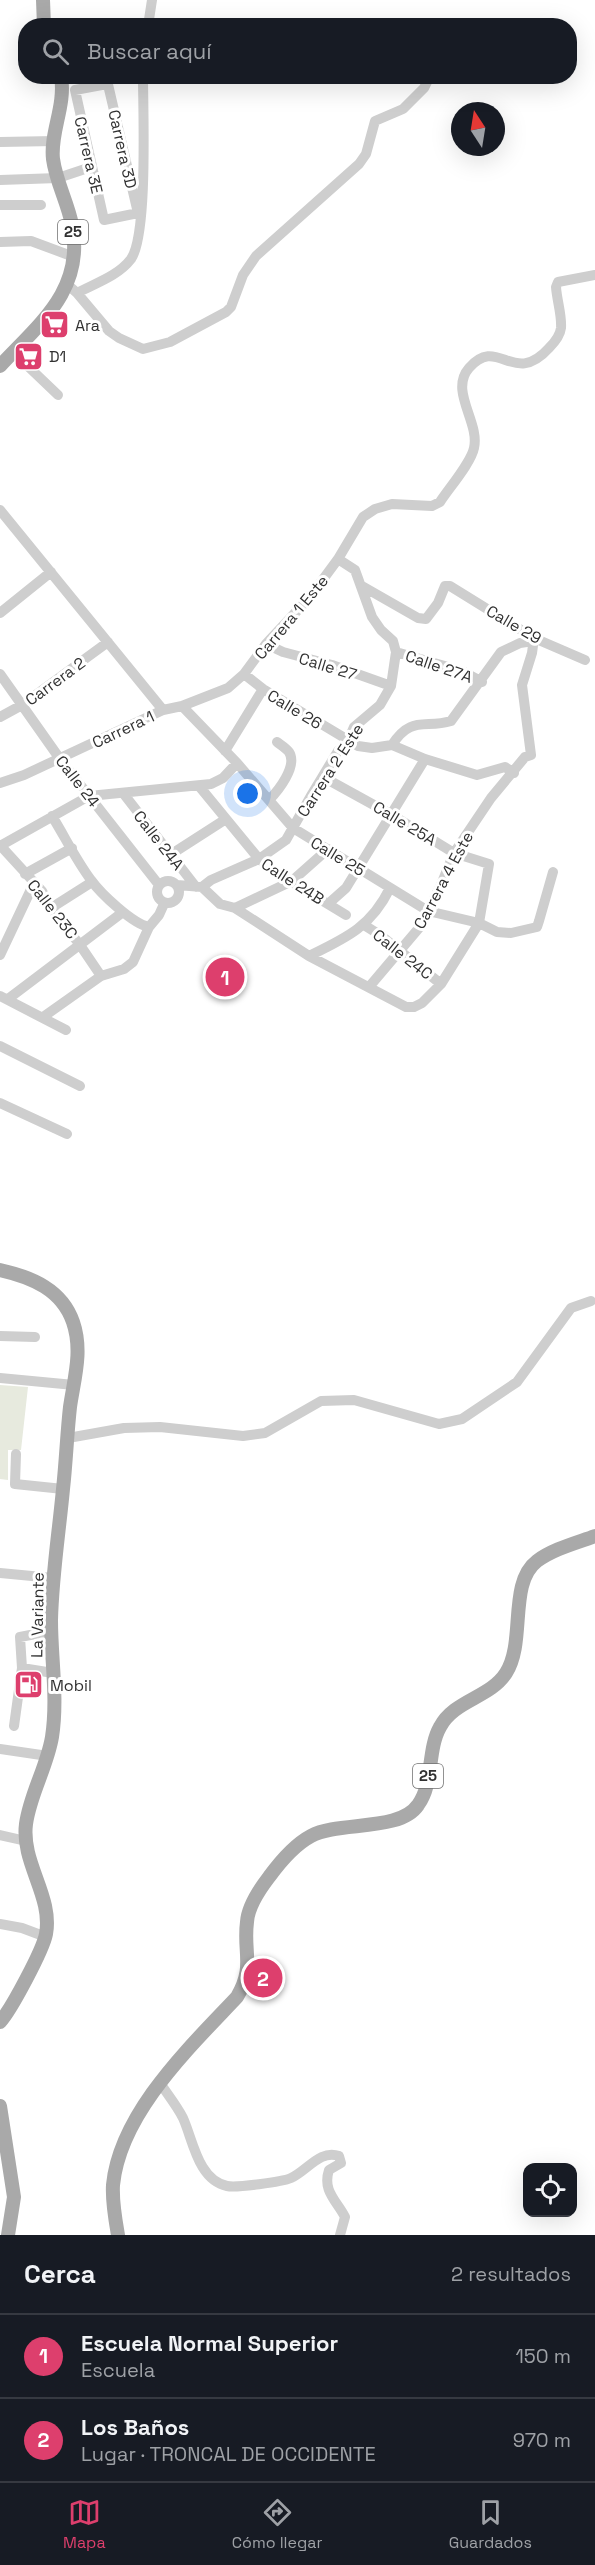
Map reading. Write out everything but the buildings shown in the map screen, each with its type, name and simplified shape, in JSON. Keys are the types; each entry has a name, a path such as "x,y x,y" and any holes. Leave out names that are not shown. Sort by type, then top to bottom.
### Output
{"main road":[{"path":"42,18 43,0"},
{"name":"25","path":"0,366 61,299 73,289 72,225 53,158 62,104 61,84"},
{"name":"La Variante","path":"0,1270 33,1280 52,1290 66,1306 74,1322 78,1342 53,1578 51,1631 53,1724 48,1756 29,1813 26,1841 28,1855 46,1910 46,1937 16,1998 0,2022"},
{"name":"25","path":"118,2235 113,2201 116,2170 135,2121 160,2084 237,1997 243,1986 249,1959 248,1915 269,1877 292,1850 311,1835 336,1828 385,1822 400,1818 416,1809 423,1796 441,1725 455,1710 494,1687 507,1671 515,1651 521,1588 529,1569 542,1557 595,1536"},
{"path":"0,2106 14,2197 8,2235"}],"street":[{"path":"149,18 152,0"},
{"name":"Carrera 3E","path":"94,84 75,90 104,220"},
{"name":"Carrera 3D","path":"104,220 138,213 107,84"},
{"path":"143,84 142,209 136,250 130,260 117,272 73,289 109,331 143,349 170,342 217,318 231,307 243,275 256,256 359,164 366,154 375,121 403,109 426,84"},
{"path":"0,142 55,141"},
{"path":"0,180 58,178 91,167"},
{"path":"0,205 40,205"},
{"path":"0,242 32,241 74,257"},
{"name":"Carrera 1 Este","path":"244,674 266,644 310,597 339,560 363,517 375,509 392,504 432,506 440,502 474,447 473,426 462,390 463,376 469,367 485,356 494,356 518,364 535,362 555,341 561,329 556,287 558,282 595,275"},
{"path":"13,352 58,395"},
{"path":"0,510 163,710"},
{"path":"339,560 355,570 372,617 393,641 396,652"},
{"path":"0,613 51,572"},
{"name":"Calle 29","path":"362,586 418,618 426,619 438,603 445,586 450,586 534,640 585,660"},
{"path":"514,773 505,767 477,775 425,759 392,745 397,737 416,724 451,721 482,682 501,652 520,643 534,640"},
{"name":"Carrera 4 Este","path":"369,987 419,928 454,853 491,798 525,757 531,755 522,685 534,640"},
{"name":"Carrera 2","path":"0,717 22,705 108,642"},
{"name":"Calle 27","path":"266,644 283,652 332,665 391,686"},
{"name":"Calle 27A","path":"396,652 462,671 482,682"},
{"name":"Carrera 2 Este","path":"199,887 259,859 286,840 338,751 348,741 354,727 380,705 391,686 396,652"},
{"name":"Calle 24","path":"0,674 60,759 159,885"},
{"name":"Carrera 1","path":"0,783 60,759 163,710 182,706 228,688 244,674"},
{"name":"Calle 26","path":"244,674 263,689 358,746 372,748 392,745"},
{"path":"225,751 263,689"},
{"name":"Calle 25","path":"182,706 237,763 293,828 428,911 479,923 491,930 511,933 537,927 553,872"},
{"path":"269,800 283,786 291,759 288,751 277,742"},
{"path":"328,904 346,888 357,866 425,759"},
{"path":"0,845 89,796 211,784 224,778 237,763"},
{"name":"Calle 25A","path":"323,777 392,814 454,853 489,864 479,923"},
{"name":"Calle 24B","path":"199,786 259,859 280,875 346,915"},
{"name":"Calle 24A","path":"123,793 170,855 199,887 220,904 235,908 309,956 406,1007 414,1007 422,1003 441,984"},
{"path":"52,816 92,882 123,912 143,926 149,927"},
{"path":"170,855 226,819"},
{"name":"Calle 23C","path":"0,845 42,891 51,908 101,976"},
{"path":"25,874 72,848"},
{"path":"235,908 292,881 328,849"},
{"path":"43,1017 101,976 124,969 133,962 149,927 159,915 164,904 176,900 180,891 172,881 165,881 159,885 157,891 164,904"},
{"path":"51,908 92,882"},
{"path":"0,955 34,883"},
{"path":"177,885 199,887"},
{"path":"309,956 344,939 364,925 380,908 390,888"},
{"path":"66,1030 4,998 123,912"},
{"path":"441,984 479,923"},
{"name":"Calle 24C","path":"364,925 441,984"},
{"path":"0,1046 80,1086"},
{"path":"0,1103 67,1134"},
{"path":"68,1438 124,1428 160,1427 243,1436 265,1433 321,1401 354,1400 439,1424 462,1419 517,1382 571,1308 591,1300"},
{"path":"0,1336 35,1337"},
{"path":"0,1378 74,1385"},
{"path":"16,1454 15,1485 63,1489"},
{"path":"0,1573 53,1578"},
{"path":"14,1726 22,1668 20,1637 51,1631"},
{"path":"22,1668 53,1673"},
{"path":"0,1749 48,1756"},
{"path":"0,1835 26,1841"},
{"path":"0,1924 22,1928 46,1937"},
{"path":"160,2084 183,2118 201,2164 217,2182 227,2187 285,2180 304,2171 322,2156 333,2154 339,2156 341,2163 329,2170 327,2176 332,2199 345,2217 340,2235"}],"shaded area":[{"path":"0,1385 28,1387 21,1450 8,1450 8,1480 0,1479"}],"place":[{"name":"Ara","path":"54,325"},
{"name":"D1","path":"28,356"},
{"name":"Escuela Normal Superior","path":"225,977"},
{"name":"Mobil","path":"29,1685"},
{"name":"Los Baños","path":"263,1978"}]}
